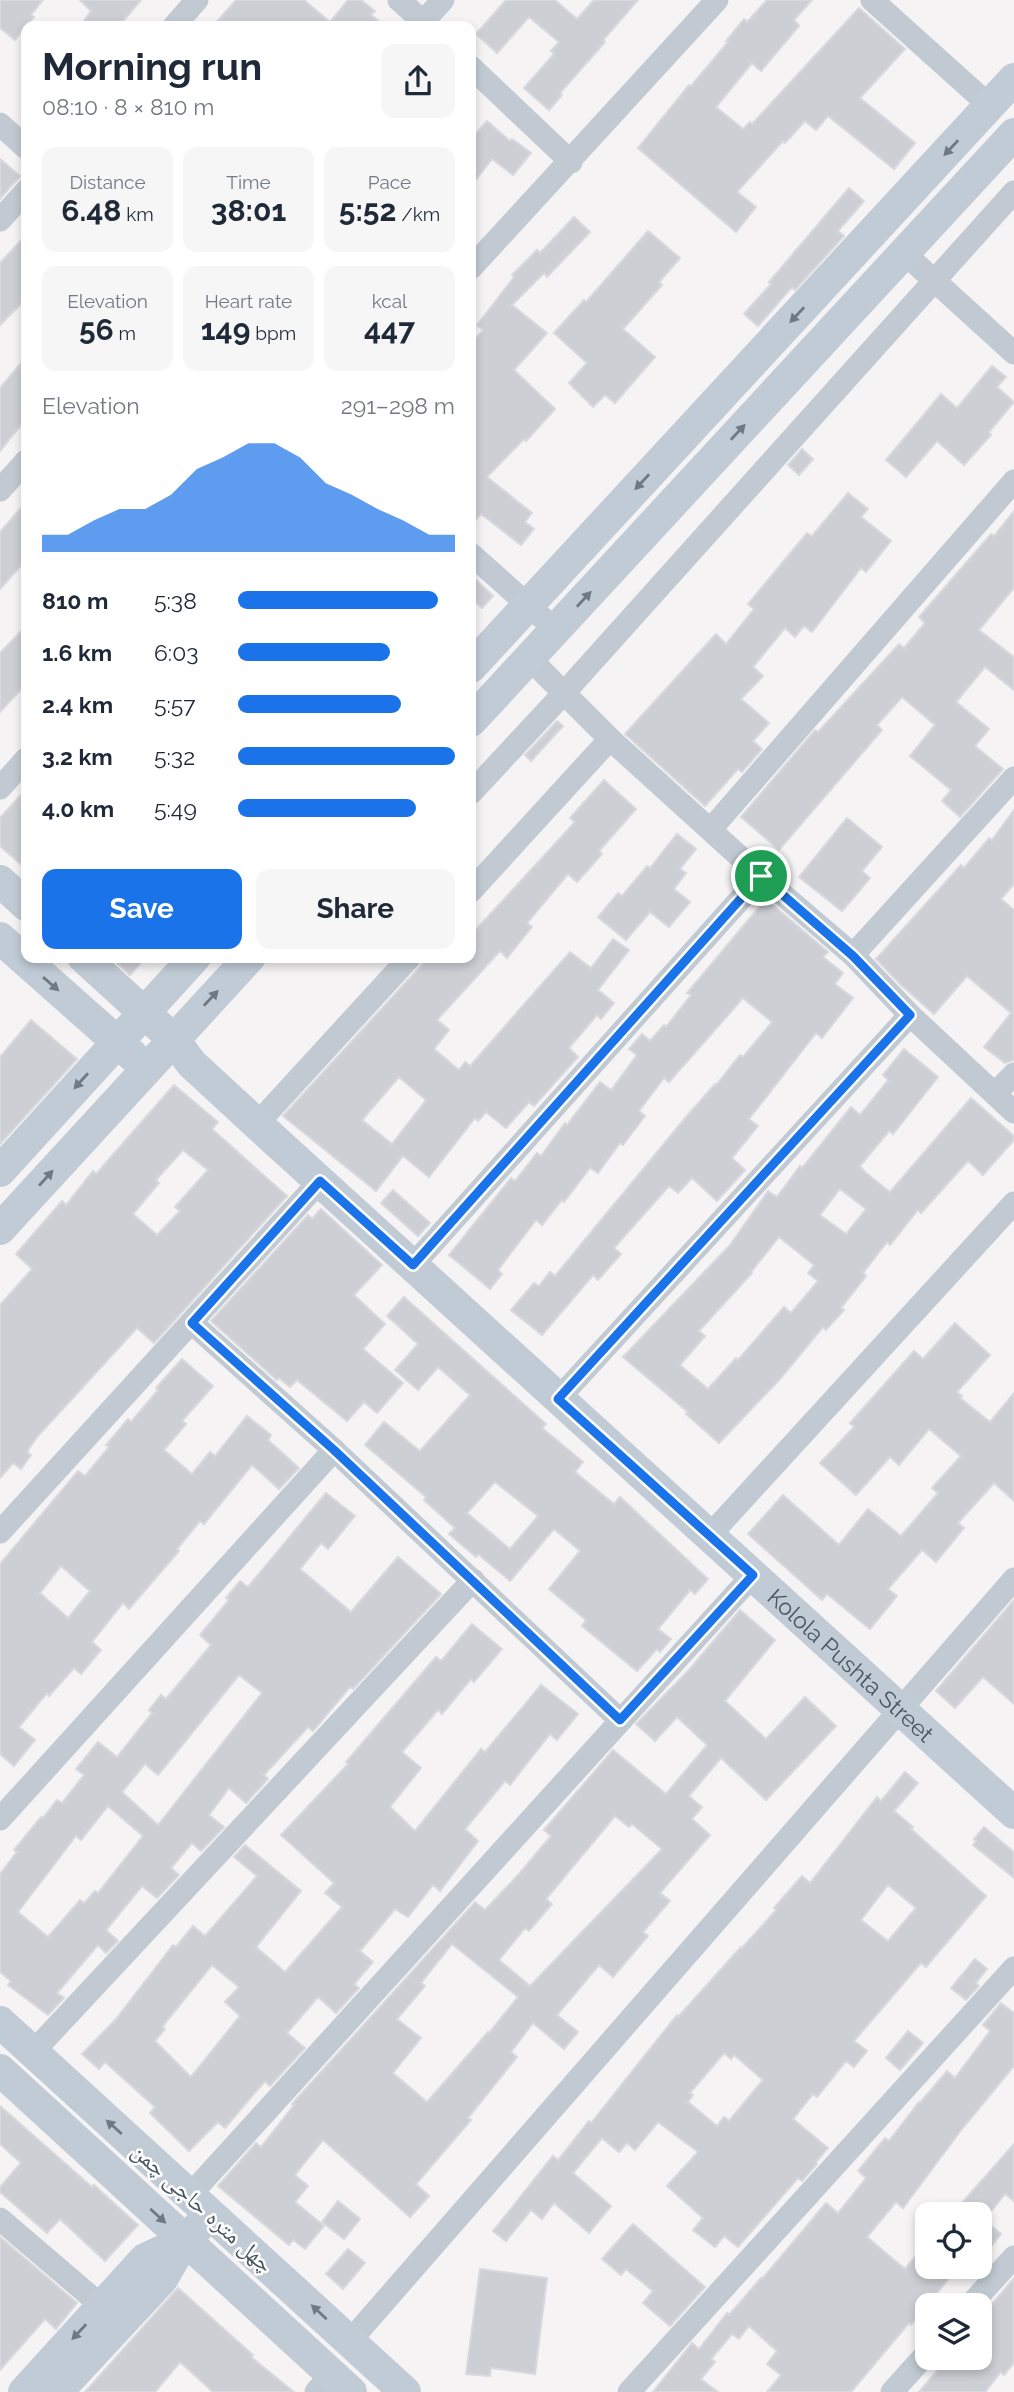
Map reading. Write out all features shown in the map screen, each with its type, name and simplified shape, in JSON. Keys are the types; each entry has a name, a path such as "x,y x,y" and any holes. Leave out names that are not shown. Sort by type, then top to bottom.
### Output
{"main road":[{"path":"476,662 1014,79"},
{"path":"476,716 904,253 1012,142"},
{"path":"0,881 21,900"},
{"path":"0,938 21,956"},
{"path":"28,963 147,1068 192,1063"},
{"name":"Kolola Pushta Street","path":"90,963 173,1039 192,1063 257,1124 1014,1813"},
{"path":"0,1171 189,963"},
{"path":"0,1229 244,963"},
{"name":"چهل متره حاجی چمن","path":"0,2022 405,2392"},
{"name":"چهل متره حاجی چمن","path":"0,2070 184,2241 333,2386"},
{"path":"57,2392 162,2279 184,2241 200,2204"},
{"path":"24,2392 145,2259 184,2241"}],"street":[{"path":"178,21 197,0"},
{"path":"399,0 419,21"},
{"path":"426,21 443,0"},
{"path":"476,263 717,0"},
{"path":"872,0 1012,142"},
{"path":"476,72 571,162"},
{"path":"0,124 21,143"},
{"path":"476,788 1014,192"},
{"path":"0,220 21,197"},
{"path":"904,253 1014,353"},
{"path":"0,490 21,467"},
{"path":"710,829 1014,481"},
{"path":"476,559 556,630"},
{"path":"529,658 610,738 853,956 910,1015 1014,1112"},
{"path":"476,885 610,738"},
{"path":"0,788 21,765"},
{"path":"853,956 1014,778"},
{"path":"413,1265 761,876"},
{"path":"257,1124 405,963"},
{"path":"558,1399 910,1015"},
{"path":"996,1094 1014,1074"},
{"path":"0,1532 320,1181"},
{"path":"710,1535 1014,1203"},
{"path":"192,1323 334,1450 620,1720"},
{"path":"0,1819 334,1450"},
{"path":"200,2204 620,1720 753,1575"},
{"path":"33,2052 473,1580"},
{"path":"350,2341 1014,1580"},
{"path":"629,2392 1014,1968"},
{"path":"0,2219 103,2307"},
{"path":"982,2293 1014,2257"},
{"path":"892,2392 915,2366"}],"building":[{"path":"0,0 43,0 31,15 34,17 31,21 21,21 21,33 15,40 0,28"},
{"path":"80,0 141,0 123,21 84,21 91,11"},
{"path":"236,0 304,0 329,21 217,21"},
{"path":"348,0 361,0 375,11 371,15 379,21 331,21"},
{"path":"506,0 555,0 577,19 594,0 638,0 560,93 562,95 549,110 524,88 554,54 551,51 559,42 529,17 497,53 476,34"},
{"path":"767,0 812,0 794,20 799,26 761,71 752,63 716,107 743,129 750,122 752,124 859,8 905,49 860,98 915,143 894,169 828,116 816,130 805,121 737,192 756,207 736,232 638,148 728,42 726,41 744,19 747,22"},
{"path":"487,121 510,141 512,139 531,153 513,175 492,159 476,180 476,133"},
{"path":"0,159 20,176 0,199"},
{"path":"849,188 864,201 838,231 844,236 795,290 792,287 758,326 744,314"},
{"path":"574,217 590,232 547,277 544,273 512,305 547,333 514,370 555,409 526,441 524,439 487,477 532,513 525,522 534,529 521,545 481,514 476,520 476,338 483,330 477,325 514,277 512,275 537,250 540,253"},
{"path":"648,231 680,258 659,282 662,285 623,329 655,357 615,403 605,395 593,407 569,383 587,363 554,333 584,300 586,302"},
{"path":"21,240 21,304 0,325 0,263"},
{"path":"21,363 21,425 0,451 0,388"},
{"path":"992,366 1006,377 997,387 1014,402 989,432 991,435 964,465 937,441 906,477 886,460 941,394 957,408"},
{"path":"802,449 813,459 799,475 788,465"},
{"path":"848,493 868,509 861,517 891,541 866,572 861,568 812,632 804,626 795,637 785,628 753,667 763,676 741,699 769,723 753,741 762,749 742,772 738,769 705,806 625,734 716,634 726,644 754,609 748,604 807,533 812,536"},
{"path":"21,508 21,566 0,589 0,532"},
{"path":"1014,511 1014,588 979,630 1014,657 1014,690 985,667 956,702 989,729 975,746 1003,769 960,817 942,801 951,790 910,756 935,725 902,697 877,725 882,730 779,850 741,817 815,730 818,732 899,644 904,648 925,623 919,617"},
{"path":"476,580 493,596 482,608 476,603"},
{"path":"21,631 21,689 0,712 0,653"},
{"path":"557,721 563,726 531,761 525,755"},
{"path":"604,780 636,809 599,851 602,854 577,882 568,874 527,923 532,927 507,958 500,951 437,1020 449,1030 434,1049 459,1070 465,1062 470,1066 570,952 591,968 613,939 629,950 598,990 614,1003 601,1019 597,1015 569,1048 578,1057 534,1106 529,1102 506,1128 486,1112 478,1121 475,1118 429,1177 403,1156 376,1191 283,1116 423,963 476,963 476,930 575,822 570,818","holes":["399,1077 426,1100 392,1144 362,1120"]},
{"path":"21,795 21,865 0,846 0,818"},
{"path":"1014,810 1014,884 1001,899 1014,910 1014,1060 1005,1063 984,1047 1011,1013 967,976 934,1014 876,959 961,865 964,868 989,838 992,840"},
{"path":"847,818 882,847 862,871 870,878 842,911 799,877"},
{"path":"677,834 696,849 680,869 686,873 674,889 690,902 669,927 650,912 626,940 598,917 618,893 622,896 647,866 650,868"},
{"path":"766,899 828,952 823,957 843,973 835,984 853,998 822,1038 816,1033 749,1119 758,1126 732,1158 745,1170 717,1201 692,1178 678,1193 669,1186 614,1248 621,1254 598,1280 593,1275 542,1335 511,1310 534,1283 539,1286 550,1272 555,1276 686,1117 772,1022 743,998 669,1082 664,1078 639,1111 645,1116 623,1145 620,1143 598,1173 590,1168 542,1225 536,1220 498,1270 502,1274 490,1289 449,1255 511,1178 515,1181 537,1153 541,1156 600,1082 611,1090 637,1055 629,1049 642,1034 650,1041 664,1025 666,1027 691,995 687,993"},
{"path":"117,963 141,963 130,975"},
{"path":"31,1020 77,1059 0,1144 0,1057"},
{"path":"904,1049 938,1077 893,1134 889,1131 860,1166 890,1192 971,1098 1014,1136 1014,1140 983,1175 968,1161 921,1213 918,1210 890,1245 887,1242 863,1273 866,1276 841,1308 844,1310 826,1330 823,1327 780,1379 719,1443 686,1414 688,1412 623,1357 730,1245 768,1191 777,1197 851,1107 860,1115 888,1080 883,1075","holes":["840,1189 866,1209 846,1234 820,1215","779,1237 814,1265 808,1273 818,1281 791,1313 784,1307 738,1360 736,1358 708,1389 680,1365 705,1336 699,1331 752,1273"]},
{"path":"174,1085 218,1122 212,1129 287,1196 154,1343 137,1328 37,1437 27,1452 31,1455 21,1469 13,1463 0,1478 0,1305 32,1269 16,1254 62,1201 66,1205 93,1171 96,1174","holes":["183,1150 208,1170 175,1207 180,1211 157,1235 133,1214 159,1183 156,1180"]},
{"path":"393,1190 430,1223 418,1236 381,1203"},
{"path":"321,1209 382,1265 354,1295 385,1324 363,1349 403,1383 377,1413 364,1402 347,1421 297,1380 290,1387 279,1378 277,1380 211,1321 308,1215 312,1219"},
{"path":"404,1297 546,1424 542,1428 583,1462 575,1472 614,1504 620,1497 708,1579 695,1594 690,1590 658,1629 671,1639 660,1652 657,1649 637,1671 582,1626 586,1620 549,1589 580,1551 554,1529 510,1581 449,1534 455,1528 424,1500 426,1497 365,1445 384,1422 420,1451 470,1395 438,1367 418,1390 395,1370 418,1344 387,1316","holes":["495,1482 538,1516 510,1549 467,1513"]},
{"path":"955,1323 990,1355 957,1392 962,1396 960,1398 990,1422 1014,1393 1014,1501 994,1483 958,1523 964,1528 936,1562 922,1550 888,1589 897,1596 870,1629 827,1594 822,1600 748,1534 783,1495 839,1545 868,1509 901,1536 938,1493 932,1488 961,1456 929,1429 899,1465 890,1457 856,1495 820,1463 854,1427 850,1423 914,1351 923,1359"},
{"path":"182,1359 213,1386 182,1421 186,1424 164,1450 192,1474 210,1452 215,1456 247,1416 271,1435 268,1440 299,1468 279,1489 252,1465 204,1524 200,1521 177,1549 179,1551 129,1609 123,1603 92,1642 101,1650 81,1674 74,1668 49,1696 47,1693 19,1727 35,1740 14,1766 0,1754 0,1564 78,1471 85,1476 109,1447 106,1445 128,1419 131,1422 158,1390 156,1388","holes":["61,1566 90,1591 68,1618 40,1593"]},
{"path":"326,1493 355,1516 328,1549 321,1543 300,1569 351,1612 398,1557 441,1594 353,1689 350,1687 313,1731 308,1727 264,1775 268,1779 246,1803 229,1788 209,1815 224,1827 201,1851 192,1843 171,1868 179,1875 157,1898 142,1886 106,1930 118,1941 106,1953 98,1945 57,1993 64,1998 48,2015 8,1985 11,1981 0,1972 0,1874 17,1852 14,1850 41,1817 43,1818 57,1800 62,1803 84,1775 76,1769 98,1742 117,1757 152,1713 149,1710 161,1695 166,1699 211,1645 200,1635 229,1600 226,1598 240,1581 248,1587","holes":["239,1675 262,1693 158,1825 122,1792 145,1764 158,1775","108,1806 143,1836 98,1893 95,1891 84,1903 80,1900 48,1937 18,1912 76,1836 81,1840"]},
{"path":"1014,1600 1014,1704 983,1677 955,1708 936,1691"},
{"path":"740,1610 775,1640 725,1701 766,1739 805,1697 836,1726 766,1800 721,1758 689,1796 702,1807 692,1819 710,1835 660,1893 670,1901 643,1932 648,1936 613,1977 599,1965 557,2015 578,2032 564,2049 533,2023 511,2052 517,2057 468,2118 471,2120 416,2184 429,2196 410,2217 323,2140 295,2175 308,2186 295,2202 324,2226 305,2249 293,2240 289,2245 218,2186 256,2143 261,2147 294,2105 292,2104 475,1902 485,1910 519,1874 551,1836 544,1830 613,1750 666,1794 707,1745 677,1717 655,1741 636,1724 689,1670","holes":["615,1816 629,1827 632,1824 662,1849 530,1986 499,1960 525,1928 529,1931 552,1904 546,1899","452,1944 518,1997 427,2102 393,2073 421,2038 397,2019 425,1986 421,1983"]},
{"path":"472,1624 502,1649 474,1682 471,1679 442,1714 438,1710 402,1752 421,1768 390,1807 415,1831 481,1749 485,1752 541,1685 578,1714 557,1740 550,1734 510,1785 505,1781 465,1829 478,1841 440,1891 433,1885 408,1917 395,1909 360,1951 373,1962 354,1984 359,1988 336,2013 318,1997 287,2033 305,2048 270,2086 265,2081 225,2128 218,2122 189,2151 150,2113 155,2107 105,2062 99,2069 82,2054 116,2019 173,1945 176,1947 193,1926 205,1936 257,1876 234,1857 245,1845 301,1891 256,1947 285,1972 342,1907 325,1893 334,1883 281,1835 348,1764 346,1762 436,1657 441,1661","holes":["212,1965 239,1987 225,2002 240,2016 191,2077 155,2041 165,2029 162,2027"]},
{"path":"905,1772 918,1783 894,1811 986,1896 926,1967 921,1963 854,2041 867,2051 854,2067 846,2061 817,2097 813,2094 793,2119 828,2148 802,2181 798,2178 738,2247 724,2236 715,2247 693,2230 703,2218 667,2186 698,2152 658,2122 635,2150 627,2143 619,2152 602,2138 573,2173 611,2206 589,2233 554,2203 542,2219 531,2210 506,2241 493,2231 553,2156 558,2160 589,2121 591,2123 677,2015 678,2017 742,1948 802,1876 810,1883 877,1797 881,1801","holes":["888,1885 916,1908 888,1941 861,1920","724,2053 731,2059 734,2055 763,2080 729,2121 724,2117 717,2126 688,2102 693,2095 690,2093"]},
{"path":"984,1827 1014,1852 1014,1878 973,1845 976,1841 974,1839"},
{"path":"975,1959 987,1969 976,1983 979,1986 966,2000 951,1988"},
{"path":"1001,2003 1014,2013 1014,2066 962,2129 903,2208 896,2202 867,2237 905,2269 915,2257 915,2279 948,2279 937,2293 915,2293 915,2320 911,2325 909,2323 851,2392 767,2392 781,2375 767,2364 777,2351 749,2326 739,2339 732,2334 711,2359 715,2362 701,2379 718,2392 653,2392 692,2343 699,2349 727,2313 729,2315 762,2279 826,2203 838,2213 866,2178 858,2171 885,2138 889,2141 947,2071 955,2078 990,2031 983,2025"},
{"path":"908,2031 923,2043 900,2070 886,2058"},
{"path":"0,2106 138,2225 105,2261 60,2219 47,2233 0,2192 0,2187 21,2163 0,2144"},
{"path":"1014,2144 1014,2201 1005,2194 992,2210 992,2202 963,2202"},
{"path":"338,2201 360,2219 344,2239 322,2222"},
{"path":"633,2224 705,2287 670,2326 643,2303 653,2291 626,2269 621,2275 602,2259"},
{"path":"992,2227 1001,2234 992,2246"},
{"path":"0,2237 77,2303 56,2329 45,2319 0,2370"},
{"path":"348,2249 365,2263 343,2289 326,2274"},
{"path":"480,2269 547,2278 535,2374 491,2368 490,2376 466,2374"},
{"path":"1014,2278 1014,2363 1004,2375 1001,2372 985,2392 919,2392 938,2370 992,2370 992,2304"},
{"path":"178,2288 253,2355 251,2357 294,2392 213,2392 180,2362 155,2392 85,2392"}],"route":[{"path":"761,876 853,956 910,1015 558,1399 753,1575 620,1720 334,1450 192,1323 320,1181 413,1265 761,876"}]}
